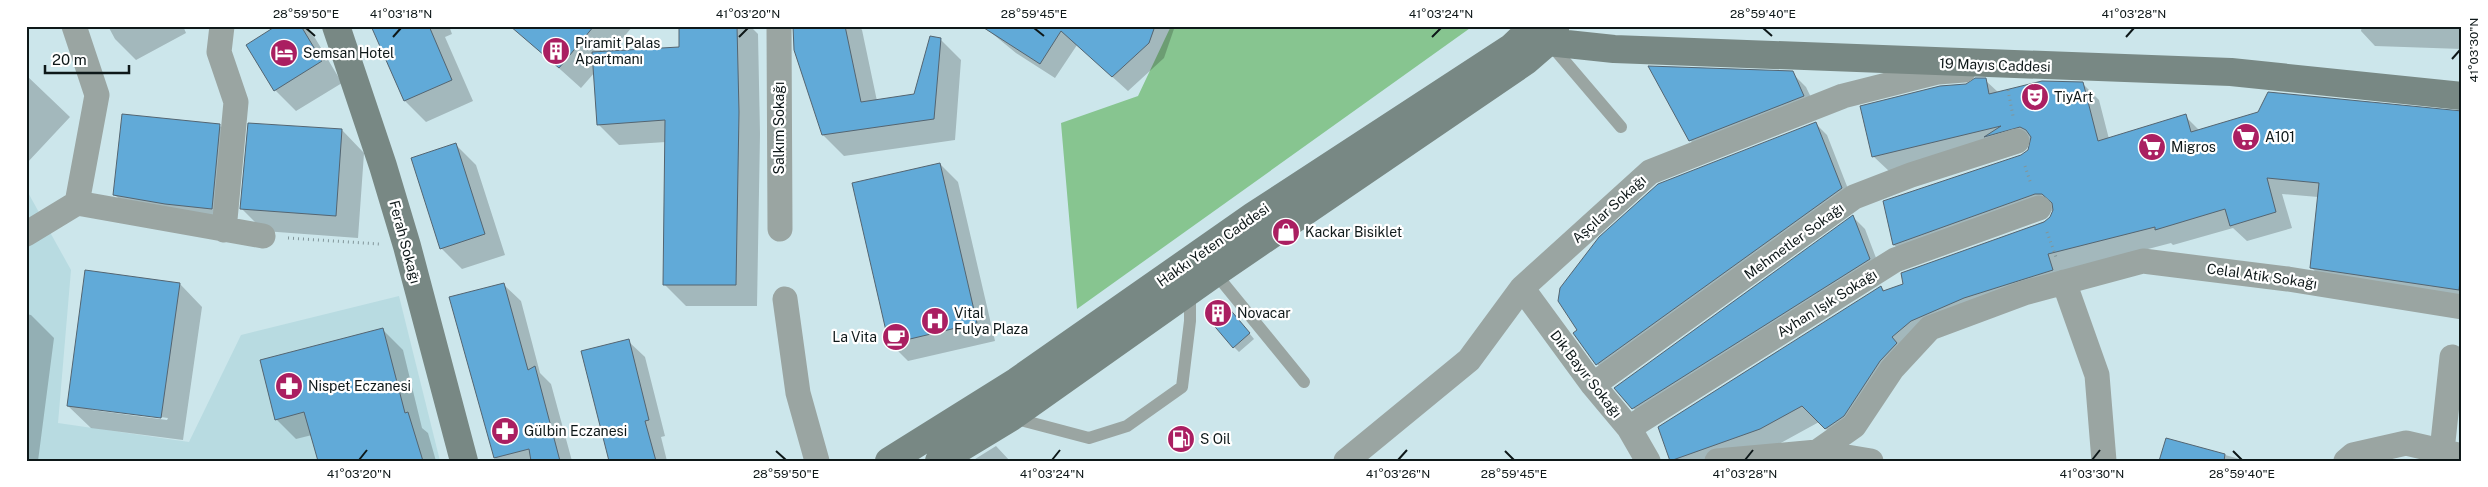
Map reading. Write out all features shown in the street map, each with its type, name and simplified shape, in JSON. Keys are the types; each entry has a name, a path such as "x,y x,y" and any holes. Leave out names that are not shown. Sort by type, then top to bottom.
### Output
{"main road":[{"name":"Ferah Sokağı","path":"336,26 383,166 407,246 464,461"},
{"name":"19 Mayıs Caddesi","path":"1542,32 1614,49 2231,72 2462,96"},
{"name":"Hakkı Yeten Caddesi","path":"939,461 1010,418 1190,290 1526,61 1542,32"},
{"name":"Hakkı Yeten Caddesi","path":"889,461 1017,381 1253,216 1512,47 1542,32"}],"street":[{"path":"74,26 97,95 77,203"},
{"path":"222,26 220,52 236,102 224,230"},
{"name":"Salkım Sokağı","path":"779,26 780,229"},
{"name":"Aşçılar Sokağı","path":"1346,461 1469,360 1522,288 1650,172 1843,96 1938,72 2004,65"},
{"name":"Mehmetler Sokağı","path":"1593,384 1854,197 2017,141"},
{"path":"26,234 77,203 263,236"},
{"name":"Ayhan Işık Sokağı","path":"1629,428 1895,260 2040,208"},
{"name":"Celal Atik Sokağı","path":"1816,456 1854,426 1892,369 1930,328 2024,293 2143,261 2288,279 2462,307"},
{"path":"2064,282 2097,375 2104,461"},
{"name":"Dik Bayır Sokağı","path":"1522,288 1593,384 1629,428 1648,461"},
{"path":"785,299 798,392 817,461"},
{"path":"2346,461 2353,456 2406,443 2452,453 2452,357"},
{"path":"1717,461 1816,456 1871,461"}],"lane":[{"path":"1542,32 1621,127"},
{"path":"1215,273 1304,382"},
{"path":"1010,418 1089,438 1127,426 1182,387 1190,321 1190,290"}],"path":[{"path":"2004,65 2017,141 2064,282"},
{"path":"263,236 407,246"}],"shaded area":[{"path":"26,189 71,270 58,423 189,442 241,335 399,296 440,461 26,461"}],"green space":[{"path":"1171,26 1473,26 1077,309 1061,123 1138,96"}],"building":[{"name":"Semsan Hotel","path":"276,26 301,26 322,61 274,91 246,45"},
{"path":"371,26 429,26 452,80 404,101"},
{"name":"Piramit Palas Apartmanı","path":"510,26 594,26 559,68"},
{"path":"679,26 737,26 739,112 736,285 663,285 665,120 597,125 592,52 679,47"},
{"path":"793,26 845,26 861,102 914,94 930,36 941,38 934,119 822,135 794,50"},
{"path":"981,26 1155,26 1149,43 1112,77 1061,31 1040,64"},
{"path":"1648,66 1793,71 1804,96 1689,141"},
{"path":"1975,78 1986,78 1989,94 2042,81 2083,82 2098,141 2186,114 2191,132 2258,112 2268,92 2462,111 2462,262 2459,290 2310,268 2319,183 2267,178 2276,212 2230,226 2225,209 2155,230 2155,227 2048,254 2053,270 1964,298 1911,321 1892,337 1897,343 1880,361 1844,416 1825,429 1802,406 1760,429 1670,461 1658,427 1881,286 1883,291 1903,284 1901,273 2044,222 2050,217 2053,210 2052,203 2042,194 2035,194 1893,245 1883,201 2021,155 2028,150 2031,137 2026,130 2020,127 1984,137 2001,126 1872,157 1860,106 1940,86 1966,84"},
{"path":"122,114 220,124 212,209 165,204 113,195"},
{"path":"1816,122 1842,188 1596,365 1573,333 1577,330 1558,301 1560,288 1599,237 1658,184"},
{"path":"248,123 342,129 336,216 240,209"},
{"path":"456,143 485,234 440,249 411,158"},
{"path":"940,163 977,323 889,344 852,183"},
{"path":"1853,215 1870,259 1632,409 1614,388"},
{"path":"85,270 180,283 161,418 67,406"},
{"path":"504,283 528,370 535,366 560,461 531,461 529,449 494,458 449,297"},
{"path":"1222,300 1250,333 1233,348 1205,315"},
{"path":"383,328 405,413 408,412 423,461 318,461 304,412 275,420 260,360"},
{"path":"629,339 649,420 645,421 656,461 609,461 581,351"},
{"path":"2166,438 2225,454 2224,461 2159,461"}],"place":[{"name":"Piramit Palas Apartmanı","path":"556,51"},
{"name":"Semsan Hotel","path":"284,53"},
{"name":"TiyArt","path":"2035,97"},
{"name":"A101","path":"2246,137"},
{"name":"Migros","path":"2152,147"},
{"name":"Kackar Bisiklet","path":"1286,232"},
{"name":"Novacar","path":"1218,313"},
{"name":"Vital Fulya Plaza","path":"935,321"},
{"name":"La Vita","path":"896,337"},
{"name":"Nispet Eczanesi","path":"289,386"},
{"name":"Gülbin Eczanesi","path":"505,431"},
{"name":"S Oil","path":"1181,439"}]}
